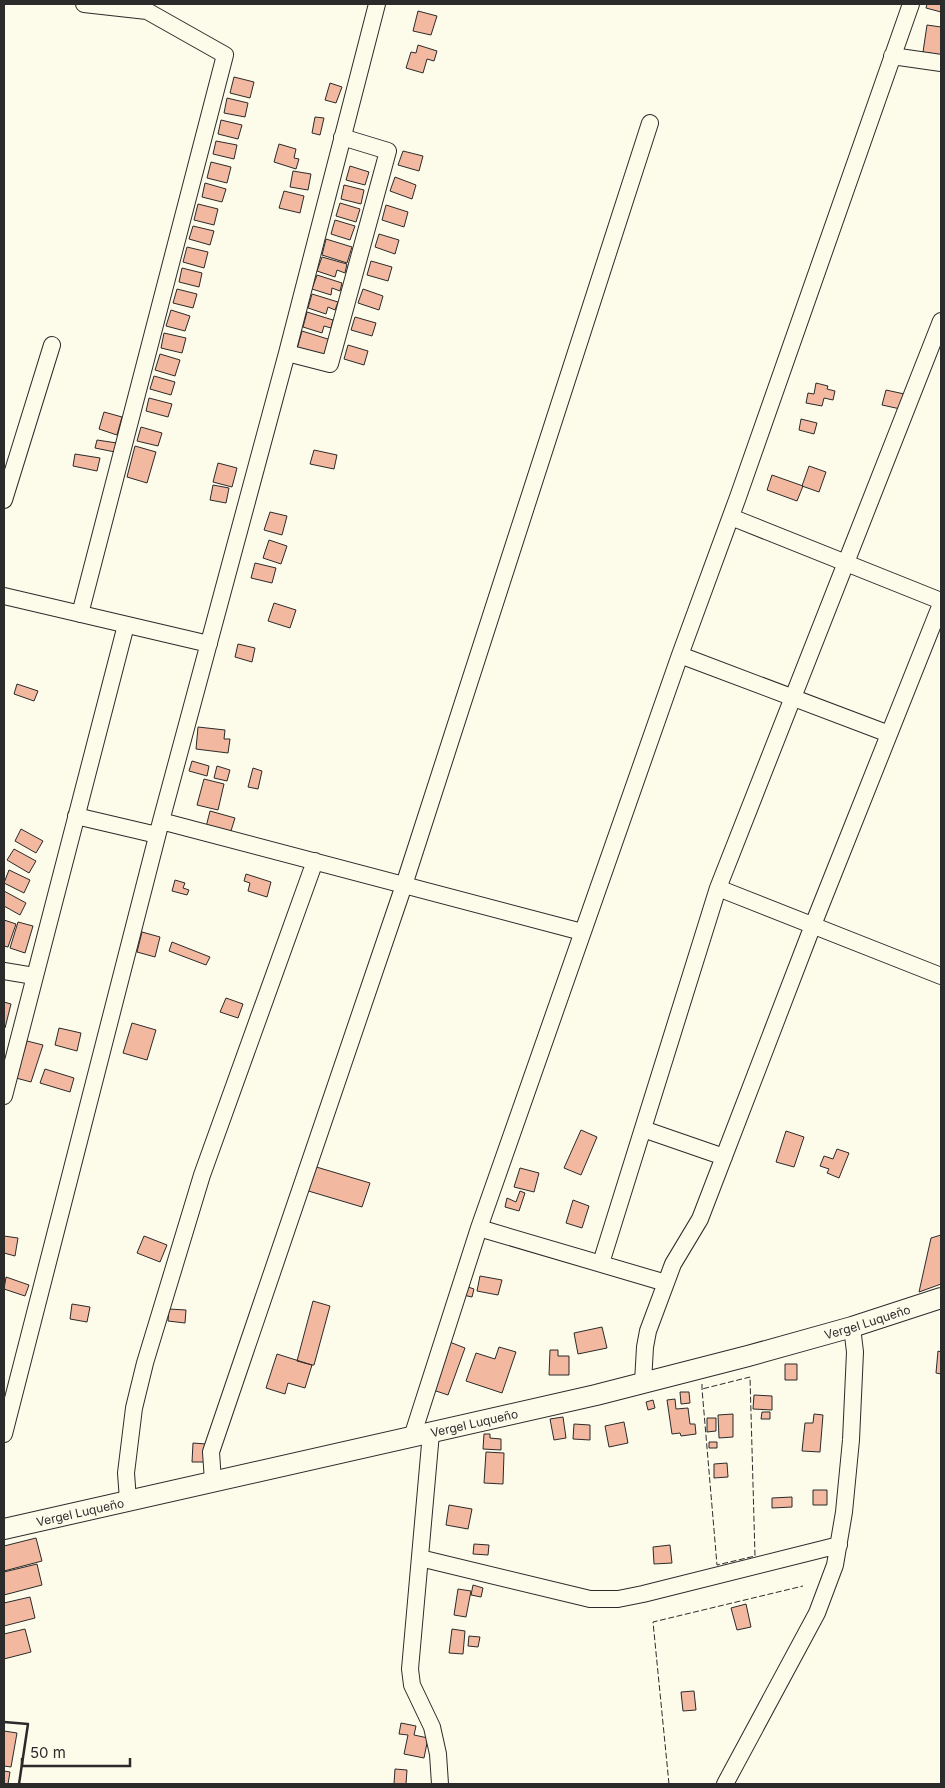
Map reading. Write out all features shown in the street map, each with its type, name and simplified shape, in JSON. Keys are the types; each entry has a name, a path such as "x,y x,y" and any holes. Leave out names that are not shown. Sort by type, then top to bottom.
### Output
{"main road":[{"name":"Vergel Luqueño","path":"4,1529 596,1395 852,1327 941,1298"}],"street":[{"path":"80,614 225,55 148,7 84,4"},
{"path":"4,1434 159,828 287,353 377,4"},
{"path":"440,1784 438,1754 432,1727 412,1685 410,1669 420,1558 422,1435 479,1228 911,4"},
{"path":"892,56 941,64"},
{"path":"213,1481 212,1452 404,885 650,123"},
{"path":"287,353 330,364 388,151 342,137"},
{"path":"600,1263 718,888 941,321"},
{"path":"4,500 52,345"},
{"path":"643,1382 648,1331 666,1282 673,1264 700,1219 813,925 941,602 731,517"},
{"path":"4,596 209,644"},
{"path":"4,1096 126,625"},
{"path":"680,655 889,734"},
{"path":"76,816 159,828 315,861 582,932"},
{"path":"128,1500 126,1473 134,1408 145,1363 202,1176 315,861"},
{"path":"718,888 941,976"},
{"path":"4,971 34,976"},
{"path":"643,1129 724,1157"},
{"path":"479,1228 666,1282"},
{"path":"725,1784 817,1612 835,1565 844,1512 851,1440 855,1352 852,1327"},
{"path":"420,1558 590,1599 618,1599 838,1545"}],"building":[{"path":"927,4 941,4 941,12 926,8"},
{"path":"418,11 437,16 431,35 413,31"},
{"path":"927,25 941,27 941,55 923,52"},
{"path":"418,45 437,51 434,61 427,59 423,73 406,68 411,52 416,53"},
{"path":"234,77 254,82 250,98 230,93"},
{"path":"330,83 342,87 336,103 325,100"},
{"path":"227,98 248,103 245,117 224,113"},
{"path":"315,117 324,118 320,135 312,133"},
{"path":"221,120 242,125 238,139 218,134"},
{"path":"216,141 237,145 234,159 213,154"},
{"path":"279,144 296,149 294,158 299,159 296,169 274,162"},
{"path":"403,151 423,156 419,171 398,165"},
{"path":"211,162 231,167 227,183 207,178"},
{"path":"350,166 369,172 365,185 346,180"},
{"path":"293,171 311,174 308,190 290,187"},
{"path":"395,177 416,185 412,199 390,191"},
{"path":"205,183 226,189 222,202 202,197"},
{"path":"344,185 364,190 361,204 341,199"},
{"path":"284,191 304,196 300,213 279,208"},
{"path":"340,203 360,209 356,222 336,216"},
{"path":"198,204 218,209 214,225 194,220"},
{"path":"386,205 408,212 404,227 382,220"},
{"path":"335,220 355,226 350,240 331,234"},
{"path":"193,226 214,231 210,245 189,239"},
{"path":"379,234 399,240 395,254 375,247"},
{"path":"326,239 352,247 347,263 322,255"},
{"path":"187,247 208,252 204,268 183,262"},
{"path":"322,257 347,264 345,273 337,270 335,277 317,271"},
{"path":"371,261 392,267 388,281 367,275"},
{"path":"182,268 202,273 199,287 179,282"},
{"path":"317,275 342,283 340,291 332,288 331,295 312,289"},
{"path":"177,289 197,294 193,308 173,303"},
{"path":"363,289 383,296 379,310 358,303"},
{"path":"312,294 338,302 335,310 328,307 326,314 308,308"},
{"path":"171,310 190,316 185,331 166,326"},
{"path":"307,312 333,320 331,328 324,326 322,333 303,327"},
{"path":"355,317 376,323 372,336 351,330"},
{"path":"302,331 331,340 325,358 297,349"},
{"path":"164,333 186,338 182,353 161,348"},
{"path":"348,345 368,351 364,365 344,359"},
{"path":"160,354 180,360 175,376 155,370"},
{"path":"154,376 175,382 171,395 150,389"},
{"path":"816,383 828,386 827,389 835,391 833,400 824,398 822,406 806,403 808,393 814,394"},
{"path":"886,390 909,395 905,410 882,405"},
{"path":"149,398 172,404 168,417 146,411"},
{"path":"104,412 122,417 117,435 99,429"},
{"path":"801,419 817,423 814,434 799,430"},
{"path":"141,427 162,433 158,446 137,441"},
{"path":"97,440 117,443 115,452 95,448"},
{"path":"135,446 156,452 147,483 127,477"},
{"path":"314,450 337,455 334,469 310,464"},
{"path":"75,454 100,458 97,471 73,466"},
{"path":"218,463 237,468 232,487 213,482"},
{"path":"809,466 826,472 819,492 802,486"},
{"path":"772,475 803,486 797,501 767,490"},
{"path":"213,485 229,488 226,503 210,500"},
{"path":"270,512 287,516 282,535 264,530"},
{"path":"269,540 287,546 281,564 263,558"},
{"path":"255,563 276,568 272,583 251,578"},
{"path":"274,603 296,610 290,628 268,621"},
{"path":"238,644 255,648 252,662 235,657"},
{"path":"17,684 38,691 34,701 14,694"},
{"path":"198,727 225,730 224,739 230,739 228,753 196,749"},
{"path":"192,761 209,766 207,776 189,771"},
{"path":"217,766 230,770 227,781 214,778"},
{"path":"253,768 262,771 258,789 248,787"},
{"path":"204,779 224,784 218,810 197,805"},
{"path":"210,811 235,818 230,834 206,827"},
{"path":"21,829 43,841 36,853 15,841"},
{"path":"14,849 36,861 29,873 7,860"},
{"path":"9,870 30,880 24,893 4,883"},
{"path":"246,874 271,882 267,897 248,891 250,883 244,881"},
{"path":"175,880 185,883 183,888 189,890 187,895 172,891"},
{"path":"4,891 26,903 20,915 4,906"},
{"path":"4,920 16,924 8,947 4,946"},
{"path":"18,922 33,926 25,953 10,948"},
{"path":"142,932 160,937 155,957 137,952"},
{"path":"172,942 210,957 206,965 169,951"},
{"path":"226,998 243,1004 238,1018 220,1012"},
{"path":"4,1002 11,1004 5,1028 4,1028"},
{"path":"132,1023 156,1030 147,1060 123,1053"},
{"path":"59,1028 81,1033 77,1051 55,1045"},
{"path":"27,1041 43,1045 31,1082 16,1078"},
{"path":"45,1069 74,1078 70,1092 40,1083"},
{"path":"581,1130 597,1137 581,1175 564,1168"},
{"path":"786,1131 804,1137 794,1167 776,1162"},
{"path":"837,1149 849,1153 839,1178 827,1173 829,1169 820,1166 824,1156 833,1159"},
{"path":"313,1166 370,1183 362,1207 305,1190"},
{"path":"520,1168 539,1173 534,1192 514,1187"},
{"path":"520,1191 525,1193 519,1211 505,1207 507,1198 516,1202"},
{"path":"573,1200 589,1206 582,1228 566,1223"},
{"path":"941,1235 941,1284 919,1292 931,1238"},
{"path":"4,1236 18,1238 15,1256 4,1253"},
{"path":"144,1236 167,1245 160,1262 137,1253"},
{"path":"480,1276 502,1280 498,1295 477,1291"},
{"path":"6,1277 29,1285 25,1296 4,1289"},
{"path":"465,1286 474,1289 472,1297 463,1295"},
{"path":"313,1301 330,1306 314,1365 312,1365 297,1361"},
{"path":"72,1304 90,1307 87,1322 70,1319"},
{"path":"169,1309 186,1310 185,1323 168,1321"},
{"path":"602,1327 607,1348 578,1354 574,1333"},
{"path":"447,1341 465,1348 448,1395 430,1389"},
{"path":"499,1347 516,1352 502,1393 466,1381 476,1353 495,1359"},
{"path":"550,1350 558,1350 558,1356 569,1356 569,1375 549,1375"},
{"path":"938,1351 941,1352 941,1374 936,1373"},
{"path":"277,1354 312,1365 305,1388 288,1383 285,1394 266,1388"},
{"path":"785,1364 797,1364 797,1380 785,1380"},
{"path":"680,1392 689,1392 690,1403 681,1404"},
{"path":"754,1395 772,1396 772,1410 753,1409"},
{"path":"675,1399 676,1409 688,1408 690,1424 695,1424 696,1434 681,1436 680,1433 672,1434 667,1400"},
{"path":"653,1400 655,1408 648,1410 646,1402"},
{"path":"762,1412 770,1412 770,1419 761,1419"},
{"path":"733,1414 733,1437 719,1438 718,1415"},
{"path":"814,1414 823,1415 820,1452 802,1451 805,1423 813,1423"},
{"path":"563,1417 566,1438 554,1440 550,1419"},
{"path":"707,1418 716,1418 716,1431 707,1432"},
{"path":"624,1422 628,1443 609,1447 605,1426"},
{"path":"574,1424 590,1425 590,1440 573,1439"},
{"path":"484,1434 490,1434 490,1438 501,1439 501,1450 483,1449"},
{"path":"709,1442 717,1442 717,1448 709,1448"},
{"path":"193,1443 206,1444 205,1462 192,1462"},
{"path":"486,1452 504,1453 503,1484 484,1483"},
{"path":"727,1463 728,1477 714,1478 714,1464"},
{"path":"813,1490 827,1490 827,1505 813,1505"},
{"path":"792,1497 792,1507 772,1508 772,1498"},
{"path":"449,1505 472,1509 468,1529 446,1525"},
{"path":"36,1538 42,1561 4,1571 4,1546"},
{"path":"474,1544 489,1545 488,1555 473,1554"},
{"path":"670,1545 672,1563 654,1564 653,1547"},
{"path":"37,1564 42,1585 4,1595 4,1572"},
{"path":"473,1585 483,1588 481,1597 471,1595"},
{"path":"458,1589 471,1591 466,1617 454,1615"},
{"path":"30,1597 35,1618 4,1626 4,1603"},
{"path":"746,1604 751,1627 737,1630 731,1608"},
{"path":"25,1629 31,1652 4,1659 4,1634"},
{"path":"452,1629 465,1631 463,1654 449,1653"},
{"path":"469,1636 480,1637 478,1647 468,1646"},
{"path":"694,1691 696,1710 683,1711 681,1692"},
{"path":"401,1723 416,1726 414,1735 428,1738 424,1758 404,1754 408,1735 399,1734"},
{"path":"4,1731 17,1733 11,1767 4,1766"},
{"path":"395,1769 407,1770 406,1784 394,1784"},
{"path":"4,1771 10,1772 8,1784 4,1784"}],"fence":[{"path":"702,1384 702,1389 717,1565 755,1556 750,1377 702,1389"},
{"path":"669,1784 653,1622 803,1586"}],"wall":[{"path":"4,1722 28,1724 19,1784"}]}
